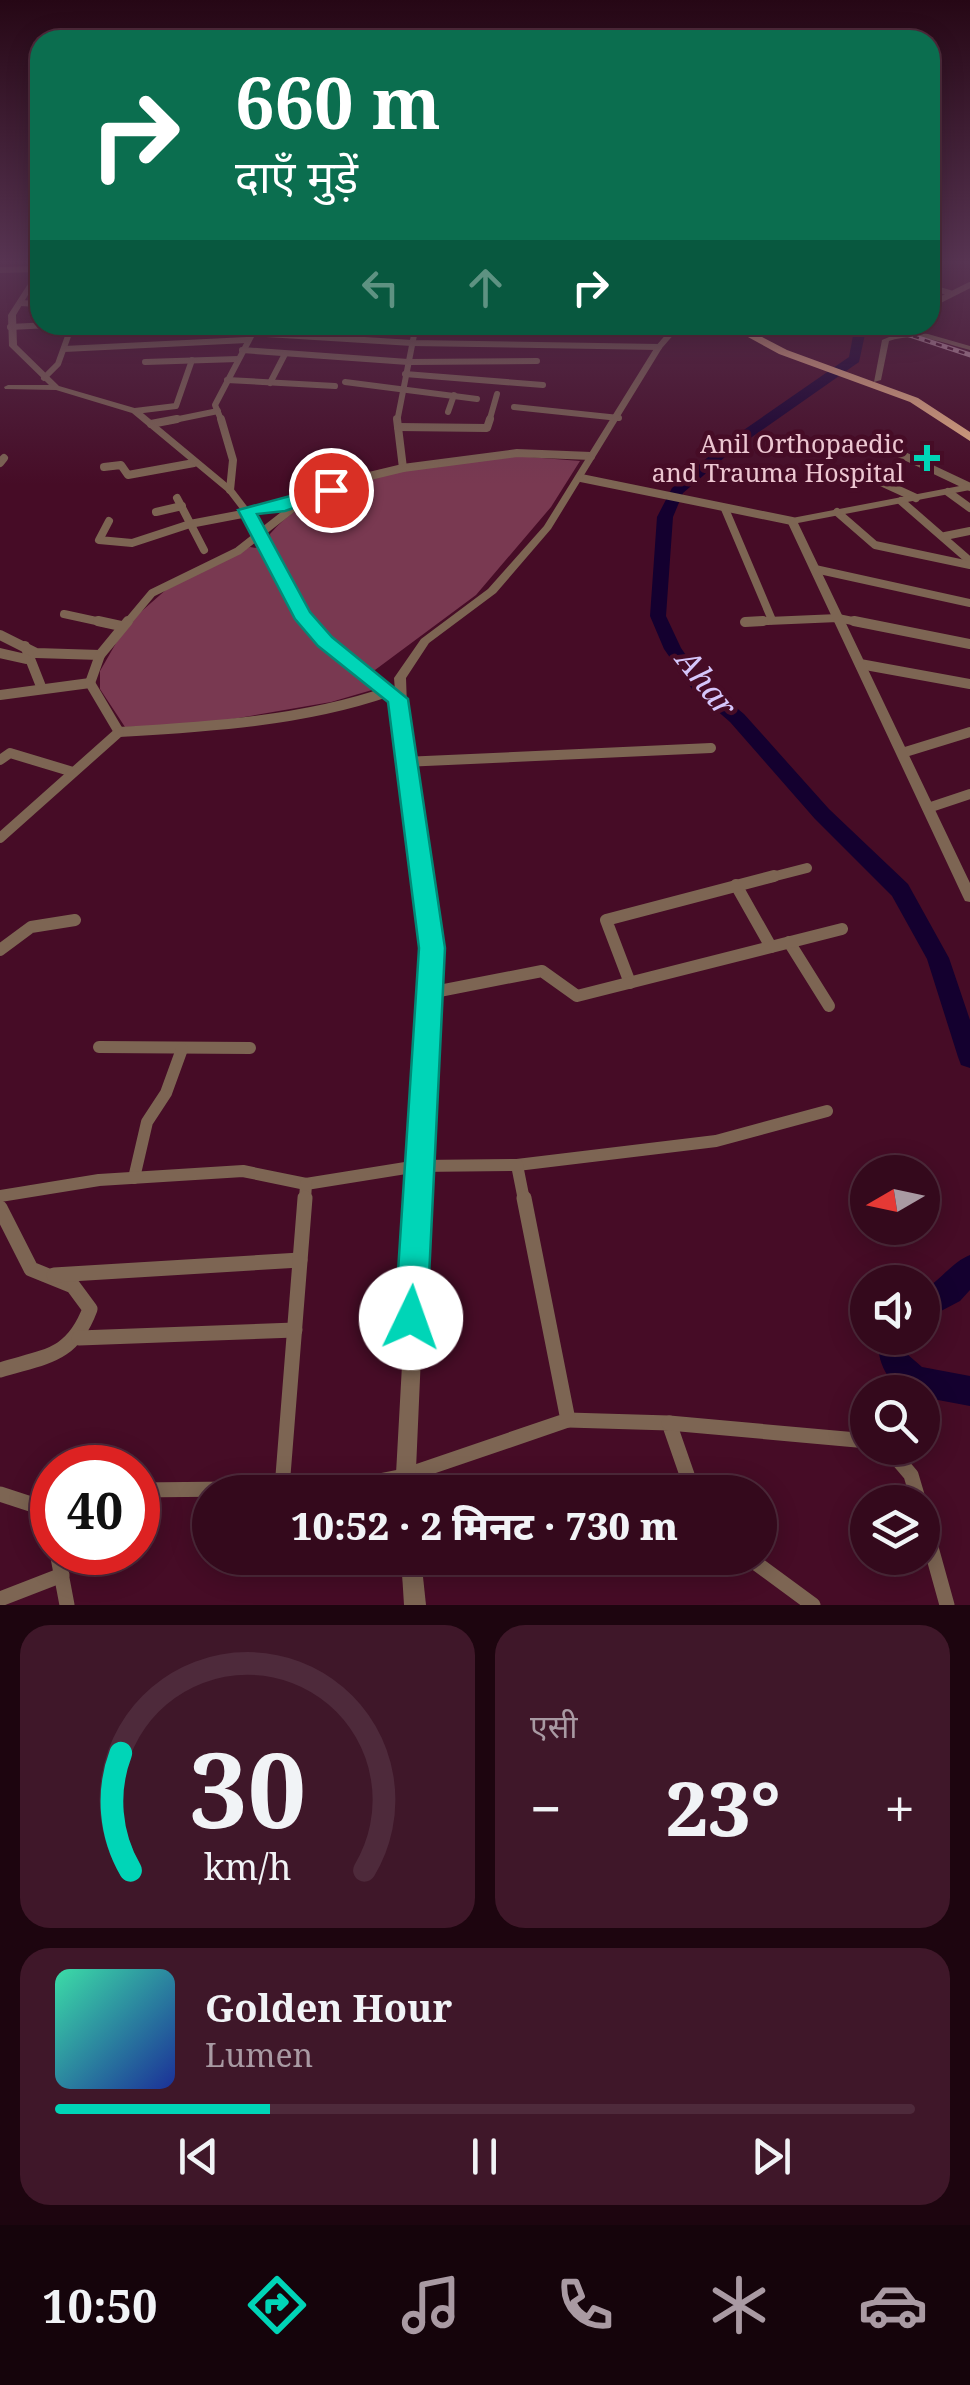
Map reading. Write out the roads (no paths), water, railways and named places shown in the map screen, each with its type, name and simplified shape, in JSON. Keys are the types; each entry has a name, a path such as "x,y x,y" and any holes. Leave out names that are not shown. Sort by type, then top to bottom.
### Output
{"highway":[{"path":"755,335 890,390 970,436"},
{"path":"762,335 788,349"},
{"path":"864,379 924,400 970,436"}],"street":[{"path":"11,335 13,346 56,388"},
{"path":"4,388 44,378 58,364 69,335"},
{"path":"129,345 131,335"},
{"path":"155,335 155,344"},
{"path":"403,468 396,455 398,427 414,335"},
{"path":"404,1475 432,948 392,696 413,654 492,591 548,527 669,335"},
{"path":"864,379 886,340 896,335"},
{"path":"928,335 970,348"},
{"path":"64,348 250,337 660,346"},
{"path":"230,490 236,478 234,463 215,405 250,337"},
{"path":"242,350 408,362 537,361"},
{"path":"270,383 285,354"},
{"path":"145,362 238,359"},
{"path":"135,411 176,406 192,360"},
{"path":"405,374 542,385"},
{"path":"227,380 335,386"},
{"path":"345,382 476,398"},
{"path":"4,388 56,388 135,411 230,490 247,510 302,614 325,642 392,696"},
{"path":"398,427 487,428 496,394"},
{"path":"448,412 454,395"},
{"path":"514,407 619,418"},
{"path":"151,424 218,412"},
{"path":"894,451 970,487"},
{"path":"109,520 99,540 132,543 190,524 308,499 353,480 403,468 517,453 591,456"},
{"path":"104,466 121,465 128,475 194,462"},
{"path":"857,471 916,498"},
{"path":"581,478 792,521 970,487"},
{"path":"948,492 970,508"},
{"path":"90,683 100,655 152,593 259,536 308,499"},
{"path":"156,512 180,502 204,550"},
{"path":"901,502 946,536 970,563"},
{"path":"725,509 772,620"},
{"path":"837,512 875,546 970,563"},
{"path":"792,521 928,808 964,869 970,897"},
{"path":"946,536 970,531"},
{"path":"815,569 970,603"},
{"path":"64,614 121,626"},
{"path":"745,622 838,618 970,644"},
{"path":"0,635 36,653 100,655"},
{"path":"25,646 26,659 42,689"},
{"path":"0,653 26,659"},
{"path":"860,664 970,684"},
{"path":"90,683 119,732"},
{"path":"0,695 90,683"},
{"path":"0,838 119,732 202,728 392,696"},
{"path":"902,753 970,732"},
{"path":"403,762 711,748"},
{"path":"0,760 10,753 73,772"},
{"path":"928,808 970,794"},
{"path":"630,982 606,920 807,868"},
{"path":"736,886 771,947"},
{"path":"0,950 31,927 75,920"},
{"path":"429,993 542,971 577,996 842,929"},
{"path":"789,942 829,1006"},
{"path":"99,1048 250,1048"},
{"path":"134,1178 147,1122 166,1093 182,1049"},
{"path":"0,1196 134,1178 243,1171 306,1184 418,1166 517,1165 716,1141 827,1111"},
{"path":"517,1165 568,1420"},
{"path":"283,1475 306,1184"},
{"path":"0,1208 31,1269 72,1286 90,1308 79,1338"},
{"path":"53,1275 300,1260"},
{"path":"0,1370 51,1354 79,1338 294,1330"},
{"path":"427,1475 568,1420 669,1422 850,1439"},
{"path":"669,1422 687,1475"},
{"path":"160,1490 192,1489"},
{"path":"0,1494 30,1506"},
{"path":"0,1599 62,1575 68,1605"},
{"path":"412,1575 415,1605"},
{"path":"773,1575 814,1605"},
{"path":"939,1575 948,1605"}],"waterway":[{"name":"Ahar","path":"859,335 855,359 727,448 677,491 665,517 658,616 673,649 698,685 737,718 822,814 900,890 938,958 970,1057"},
{"name":"Ahar","path":"940,1297 970,1269"},
{"name":"Ahar","path":"892,1355 905,1374 916,1380 970,1391"}],"railway":[{"path":"909,335 970,355"}],"place":[{"name":"Anil Orthopaedic and Trauma Hospital","path":"927,458"}]}
